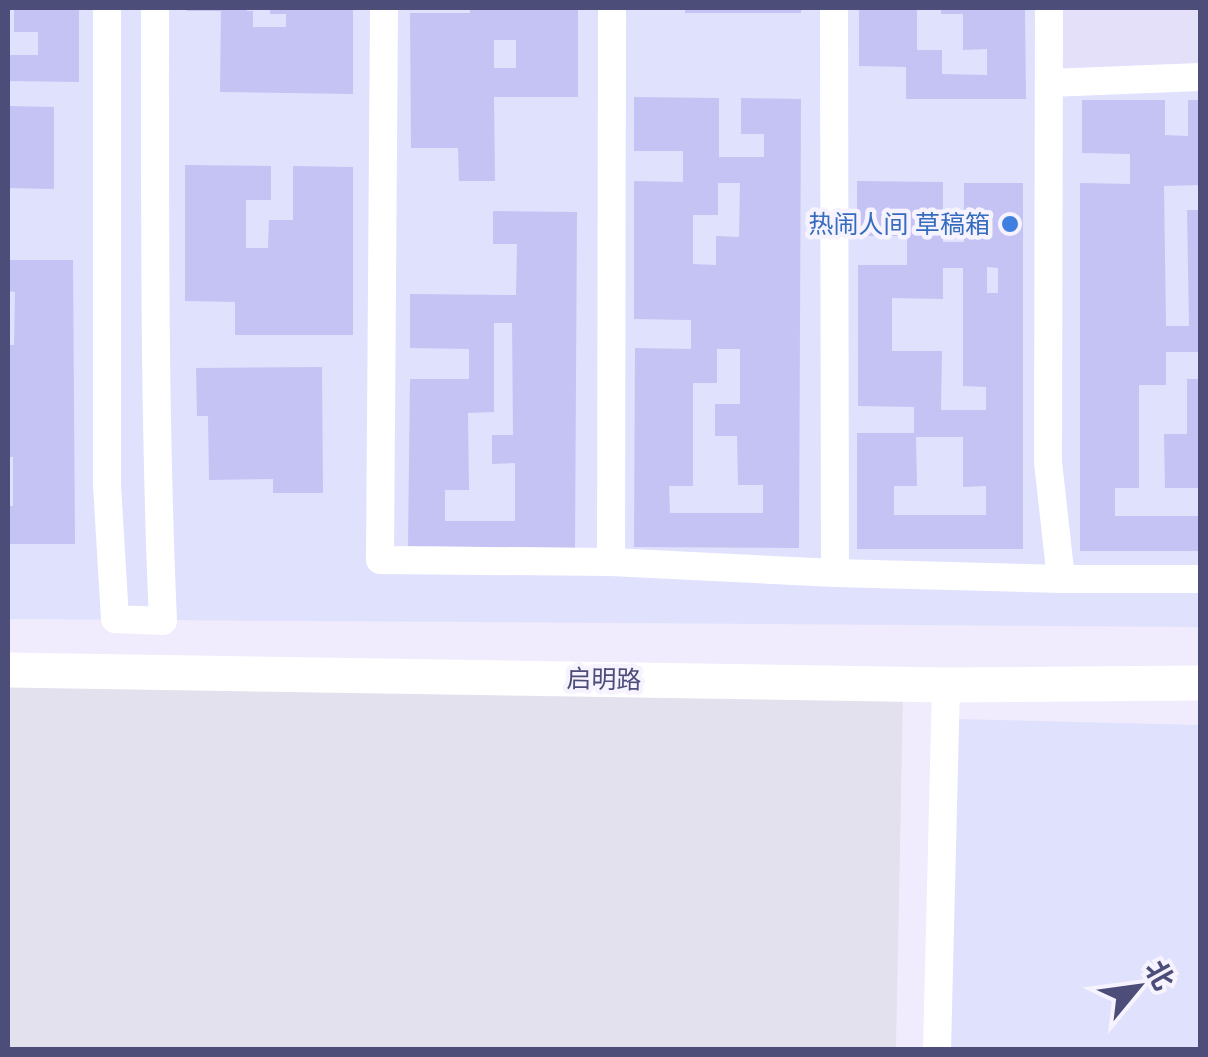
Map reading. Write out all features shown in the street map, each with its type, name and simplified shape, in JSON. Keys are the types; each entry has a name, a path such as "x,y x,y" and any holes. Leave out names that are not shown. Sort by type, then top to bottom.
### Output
{"street":[{"path":"107,8 106,485 116,619 163,621 155,347 155,8"},
{"path":"384,8 380,560 610,562 1061,579 1200,578"},
{"path":"610,562 612,8"},
{"path":"834,8 835,573"},
{"path":"1049,8 1048,462 1061,579"},
{"path":"1049,82 1200,77"},
{"name":"启明路","path":"8,670 946,685 1200,683"},
{"path":"938,1050 946,685"}],"shaded area":[{"path":"8,8 1060,8 1061,68 1200,64 1200,627 8,619"},
{"path":"1061,8 1200,8 1200,64 1061,69"},
{"path":"8,682 903,693 896,1049 8,1050"},
{"path":"954,719 1200,725 1200,1049 947,1050"}],"building":[{"path":"14,8 79,8 79,82 8,81 8,55 38,55 38,32 14,32"},
{"path":"187,8 247,8 253,11 253,27 286,27 286,14 270,14 270,8 353,8 353,94 220,92 221,11"},
{"path":"470,8 578,8 578,97 494,97 495,181 459,181 458,148 411,148 410,13 470,13","holes":["494,40 516,40 516,68 494,68"]},
{"path":"685,8 801,8 801,13 685,13"},
{"path":"859,8 917,8 917,50 942,50 942,74 987,75 987,49 963,50 963,14 941,14 941,8 1025,8 1026,99 906,99 906,67 859,66"},
{"path":"634,97 719,98 719,157 764,157 764,134 741,134 741,98 801,99 799,548 634,547 635,348 691,349 691,320 634,319 634,181 683,182 683,151 634,151","holes":["718,183 740,183 739,237 716,236 716,265 693,264 693,215 718,215","717,349 740,349 740,404 715,404 715,436 737,436 738,485 763,485 763,513 670,513 669,486 693,486 693,383 717,383"]},
{"path":"1082,100 1165,100 1165,135 1188,136 1188,100 1200,100 1200,185 1164,186 1166,326 1189,326 1187,210 1200,210 1200,352 1166,352 1166,385 1139,385 1139,488 1115,488 1115,516 1200,516 1200,551 1080,551 1080,183 1130,184 1130,154 1082,153"},
{"path":"8,106 54,107 54,189 8,188"},
{"path":"185,165 271,166 271,200 246,200 246,248 268,248 269,220 293,220 293,166 353,167 353,335 235,335 235,302 185,301"},
{"path":"857,181 943,182 943,242 964,242 964,183 1023,183 1023,549 857,549 857,433 914,433 914,407 858,406 858,265 907,265 907,236 857,236","holes":["987,267 998,268 998,293 987,293","943,268 963,268 963,386 986,387 986,410 941,410 942,351 892,351 892,298 943,299","916,437 963,437 963,487 986,486 986,515 894,515 894,486 917,486"]},
{"path":"493,211 577,212 575,548 408,546 410,379 469,379 469,349 410,348 410,294 516,295 517,244 493,244","holes":["494,323 512,323 513,435 492,435 492,464 515,463 515,521 445,521 445,490 469,490 468,413 494,412"]},
{"path":"8,260 73,260 75,544 8,544 13,457 8,457 8,345 14,345 15,292 8,291"},
{"path":"322,367 323,493 273,493 273,479 209,480 208,416 197,416 196,368"},
{"path":"1187,379 1200,379 1200,488 1165,488 1164,434 1187,434"}],"place":[{"name":"热闹人间 草稿箱","path":"1010,224"}]}
